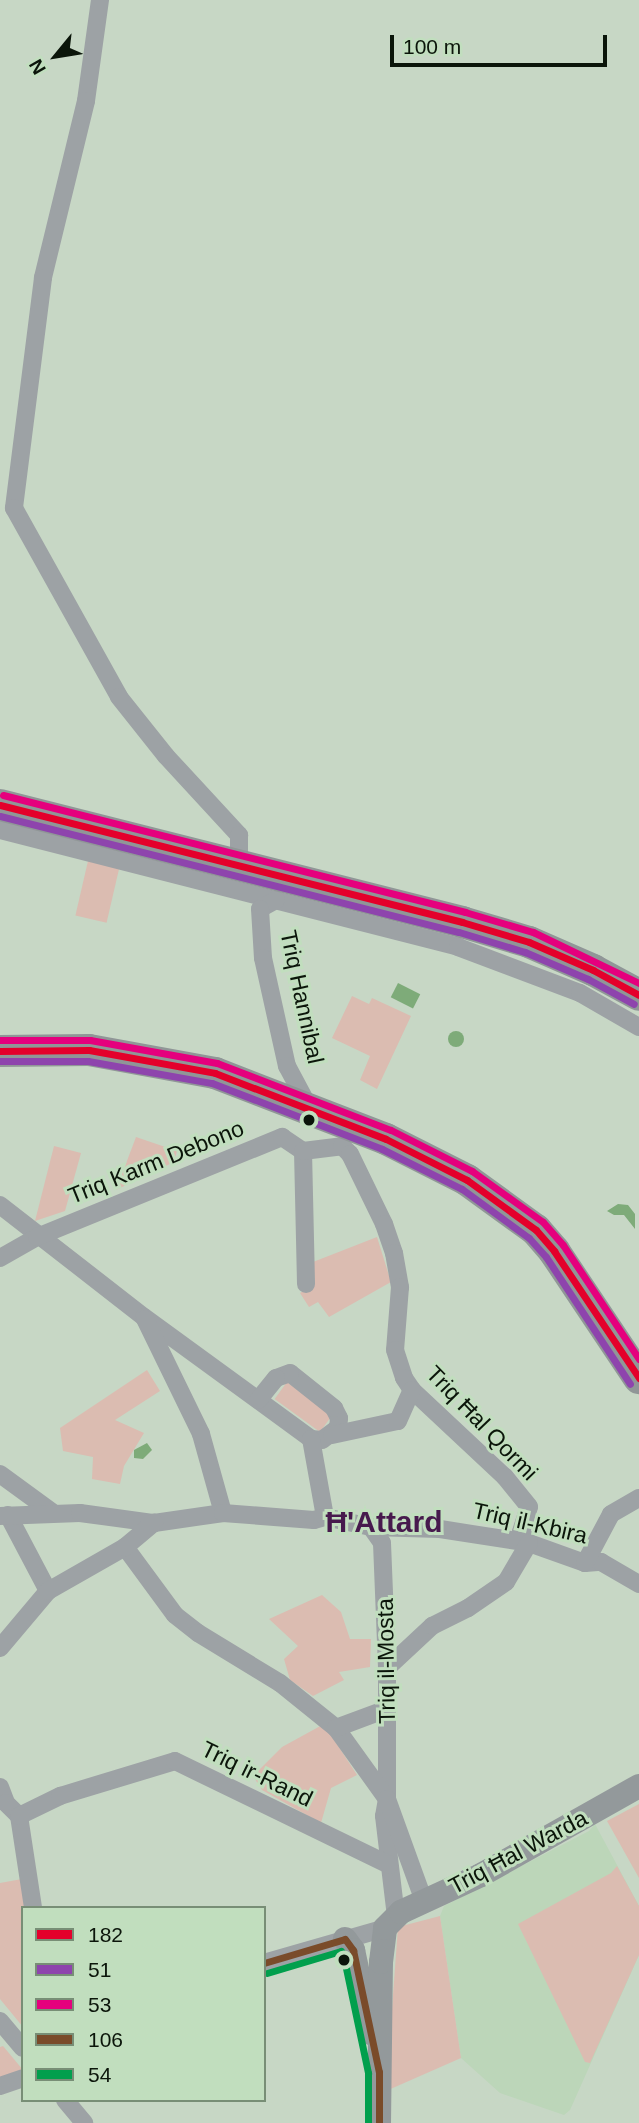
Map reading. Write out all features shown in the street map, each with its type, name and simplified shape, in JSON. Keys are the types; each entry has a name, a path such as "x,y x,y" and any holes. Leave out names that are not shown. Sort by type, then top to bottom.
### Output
{"highway":[{"path":"0,805 239,863 529,942 593,970 639,995"},
{"path":"0,1051 89,1050 215,1073 386,1139 467,1180 536,1230 577,1282 639,1378"}],"street":[{"path":"100,0 86,101 43,278 14,508 119,698 166,756 239,835 239,863"},
{"path":"0,830 458,947 580,993 639,1027"},
{"name":"Triq Hannibal","path":"276,900 260,909 263,958 287,1066 310,1110"},
{"name":"Triq Karm Debono","path":"0,1258 37,1237 282,1137 303,1151 332,1146"},
{"name":"Triq Ħal Qormi","path":"332,1146 342,1146 350,1154 384,1224 394,1253 400,1287 396,1350 398,1365 412,1390 505,1477 529,1507 521,1532 529,1543"},
{"path":"303,1151 306,1284"},
{"path":"0,1205 37,1237 258,1400 322,1438 398,1421 412,1390"},
{"path":"144,1317 201,1434 223,1513"},
{"path":"258,1400 282,1374 297,1376 334,1408 339,1418 338,1427 322,1438"},
{"path":"322,1438 325,1517"},
{"path":"0,1474 52,1512"},
{"path":"585,1563 611,1514 639,1498"},
{"name":"Triq il-Kbira","path":"4,1515 52,1512 154,1523 223,1513 314,1520 325,1517 371,1527 440,1529 529,1543 585,1563 601,1562 639,1584"},
{"path":"4,1515 48,1591"},
{"path":"0,1648 48,1591 125,1547 154,1523"},
{"name":"Triq il-Mosta","path":"371,1527 382,1543 387,1668 387,1799 384,1816 391,1922 379,2072 379,2123"},
{"path":"387,1668 432,1626 468,1608 506,1582 529,1543"},
{"path":"125,1547 175,1615 198,1633 280,1682 336,1728 387,1799"},
{"path":"336,1728 387,1709"},
{"name":"Triq ir-Rand","path":"19,1816 60,1796 174,1762 389,1865"},
{"name":"Triq Ħal Warda","path":"391,1922 424,1901 481,1875 639,1786"},
{"path":"0,1787 6,1802 19,1816 33,1906"},
{"name":"Triq il-Mosta","path":"387,1799 424,1901"},
{"path":"266,1962 391,1922"},
{"path":"345,1938 353,1950 379,2072"},
{"path":"0,2021 21,2046"},
{"path":"0,2086 21,2079"},
{"path":"66,2102 81,2122"}],"shaded area":[{"path":"88,861 119,868 107,923 75,916"},
{"path":"398,983 420,994 413,1009 391,997"},
{"path":"352,996 369,1004 372,998 411,1016 377,1089 360,1080 370,1056 332,1038"},
{"path":"453,1031 459,1031 464,1039 462,1045 453,1047 448,1042 448,1036"},
{"path":"136,1137 177,1151 174,1162 116,1190"},
{"path":"54,1146 81,1153 65,1211 35,1221"},
{"path":"618,1204 628,1205 635,1214 635,1229 624,1215 614,1215 607,1211"},
{"path":"377,1237 391,1282 329,1317 318,1302 309,1307 300,1293 315,1284 313,1262"},
{"path":"147,1370 160,1391 115,1420 144,1433 124,1466 120,1484 92,1479 93,1457 63,1451 60,1428"},
{"path":"287,1382 332,1415 320,1432 275,1399"},
{"path":"147,1443 152,1450 143,1459 134,1458 134,1450"},
{"path":"322,1595 341,1612 350,1639 371,1639 370,1667 339,1672 344,1680 313,1696 290,1680 284,1659 298,1646 269,1619"},
{"path":"324,1724 357,1775 331,1788 321,1823 262,1790 253,1776 282,1747"},
{"path":"639,1804 639,1878 607,1821"},
{"path":"595,1824 639,1906 639,1955 570,2110 564,2115 500,2093 461,2058 440,1916 444,1906 589,1831"},
{"path":"617,1866 639,1906 639,1955 590,2063 585,2062 518,1924 611,1873"},
{"path":"22,1879 29,1906 21,1906 21,2025 0,1999 0,1883"},
{"path":"440,1916 461,2058 386,2091 398,1927"},
{"path":"3,2046 21,2071 0,2078 0,2047"}],"transit line":[{"name":"53","path":"3,795 465,912 533,932 639,983"},
{"name":"182","path":"0,805 462,922 529,942 593,970 639,995"},
{"name":"51","path":"0,816 459,932 525,952 588,979 634,1004"},
{"name":"53","path":"0,1040 90,1040 217,1063 391,1130 472,1171 543,1222 563,1245 639,1359"},
{"name":"182","path":"0,1051 89,1050 215,1073 386,1139 467,1180 536,1230 554,1251 639,1378"},
{"name":"51","path":"0,1061 88,1061 212,1083 382,1149 462,1189 529,1238 546,1257 630,1384"},
{"name":"106","path":"345,1939 353,1950 379,2072 379,2123"},
{"name":"106","path":"266,1962 345,1939"},
{"name":"54","path":"267,1973 341,1951 368,2073 368,2123"}],"district":[{"name":"Ħ'Attard","path":"384,1522"}]}
